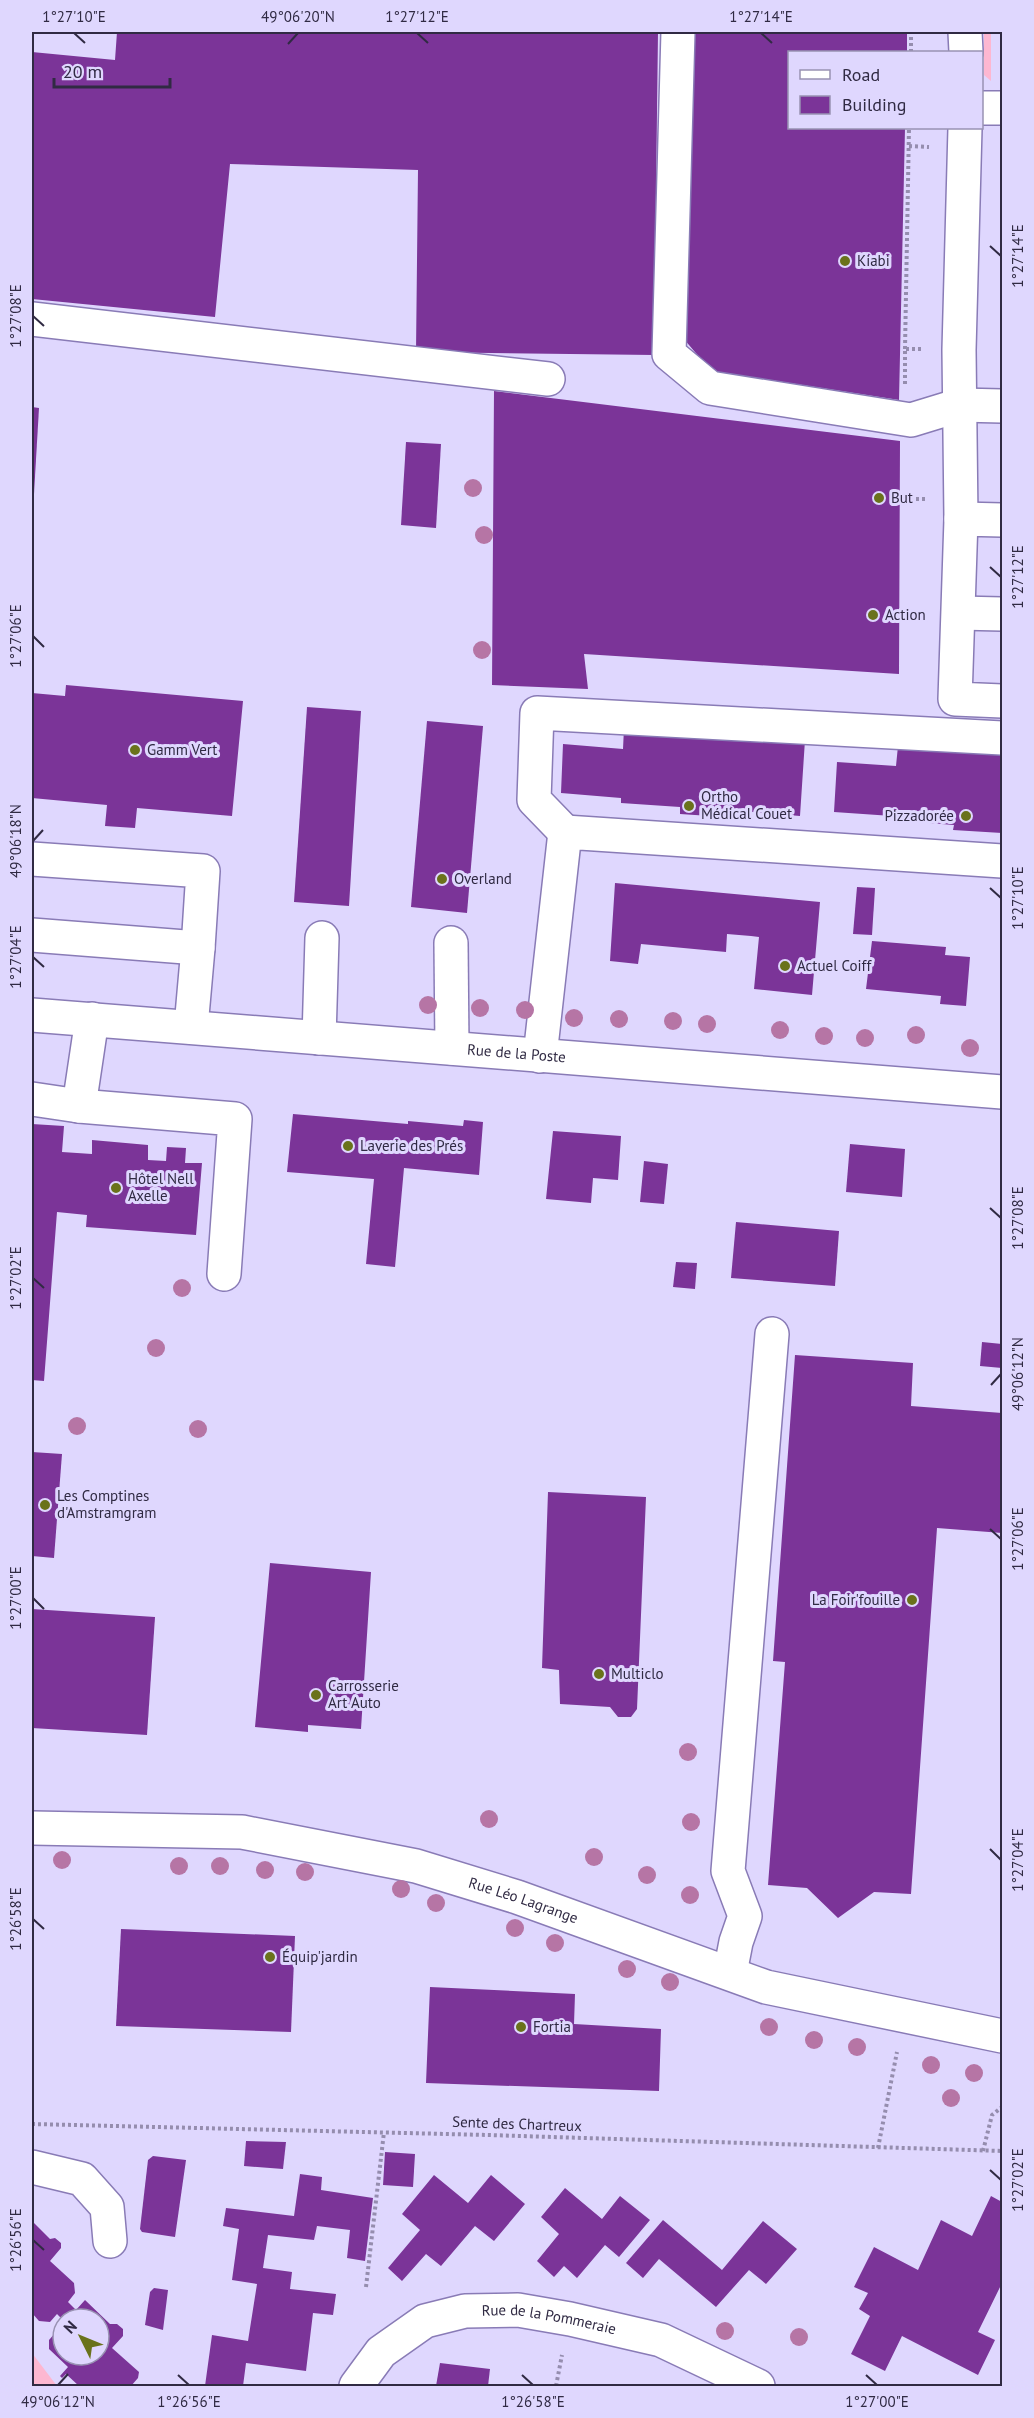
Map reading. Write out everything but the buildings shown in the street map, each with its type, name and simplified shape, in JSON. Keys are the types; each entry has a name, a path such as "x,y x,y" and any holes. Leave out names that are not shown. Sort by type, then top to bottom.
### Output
{"street":[{"path":"678,32 669,354 710,388 911,420 960,405 1002,406"},
{"path":"965,32 966,51"},
{"path":"983,108 1002,108"},
{"path":"965,129 960,405 961,519 955,699 1002,701"},
{"path":"32,319 548,379"},
{"path":"961,519 1002,520"},
{"path":"959,613 1002,614"},
{"path":"1002,738 537,713 534,800 565,832 1002,861"},
{"path":"540,1056 565,832"},
{"path":"32,859 202,871 198,948 190,1027"},
{"path":"32,935 198,948"},
{"path":"319,1038 322,938"},
{"path":"451,943 452,1048"},
{"name":"Rue de la Poste","path":"32,1015 1002,1092"},
{"path":"79,1106 92,1019"},
{"path":"32,1099 79,1106 235,1119 224,1274"},
{"path":"730,1973 736,1941 745,1916 728,1871 772,1334"},
{"name":"Rue Léo Lagrange","path":"32,1828 242,1832 416,1866 517,1897 766,1987 1002,2036"},
{"path":"32,2168 82,2179 107,2207 110,2241"},
{"name":"Rue de la Pommeraie","path":"356,2386 381,2352 425,2321 465,2312 518,2310 662,2340 758,2386"}],"path":[{"path":"911,32 911,51"},
{"path":"904,392 909,129"},
{"path":"906,349 925,349"},
{"path":"879,2148 903,2015"},
{"path":"983,2151 992,2115 1002,2107"},
{"name":"Sente des Chartreux","path":"32,2124 1002,2151"},
{"path":"366,2287 384,2132"}],"shaded area":[{"path":"984,32 991,32 991,81 984,75"},
{"path":"32,2353 57,2386 32,2386"}],"place":[{"name":"Kiabi","path":"845,261"},
{"name":"But","path":"879,498"},
{"name":"Action","path":"873,615"},
{"name":"Gamm Vert","path":"135,750"},
{"name":"Ortho Médical Couet","path":"689,806"},
{"name":"Pizzadorée","path":"966,816"},
{"name":"Overland","path":"442,879"},
{"name":"Actuel Coiff","path":"785,966"},
{"name":"Laverie des Prés","path":"348,1146"},
{"name":"Hôtel Nell Axelle","path":"116,1188"},
{"name":"Les Comptines d'Amstramgram","path":"45,1505"},
{"name":"La Foir'fouille","path":"912,1600"},
{"name":"Multiclo","path":"599,1674"},
{"name":"Carrosserie Art Auto","path":"316,1695"},
{"name":"Équip'jardin","path":"270,1957"},
{"name":"Fortia","path":"521,2027"}]}
